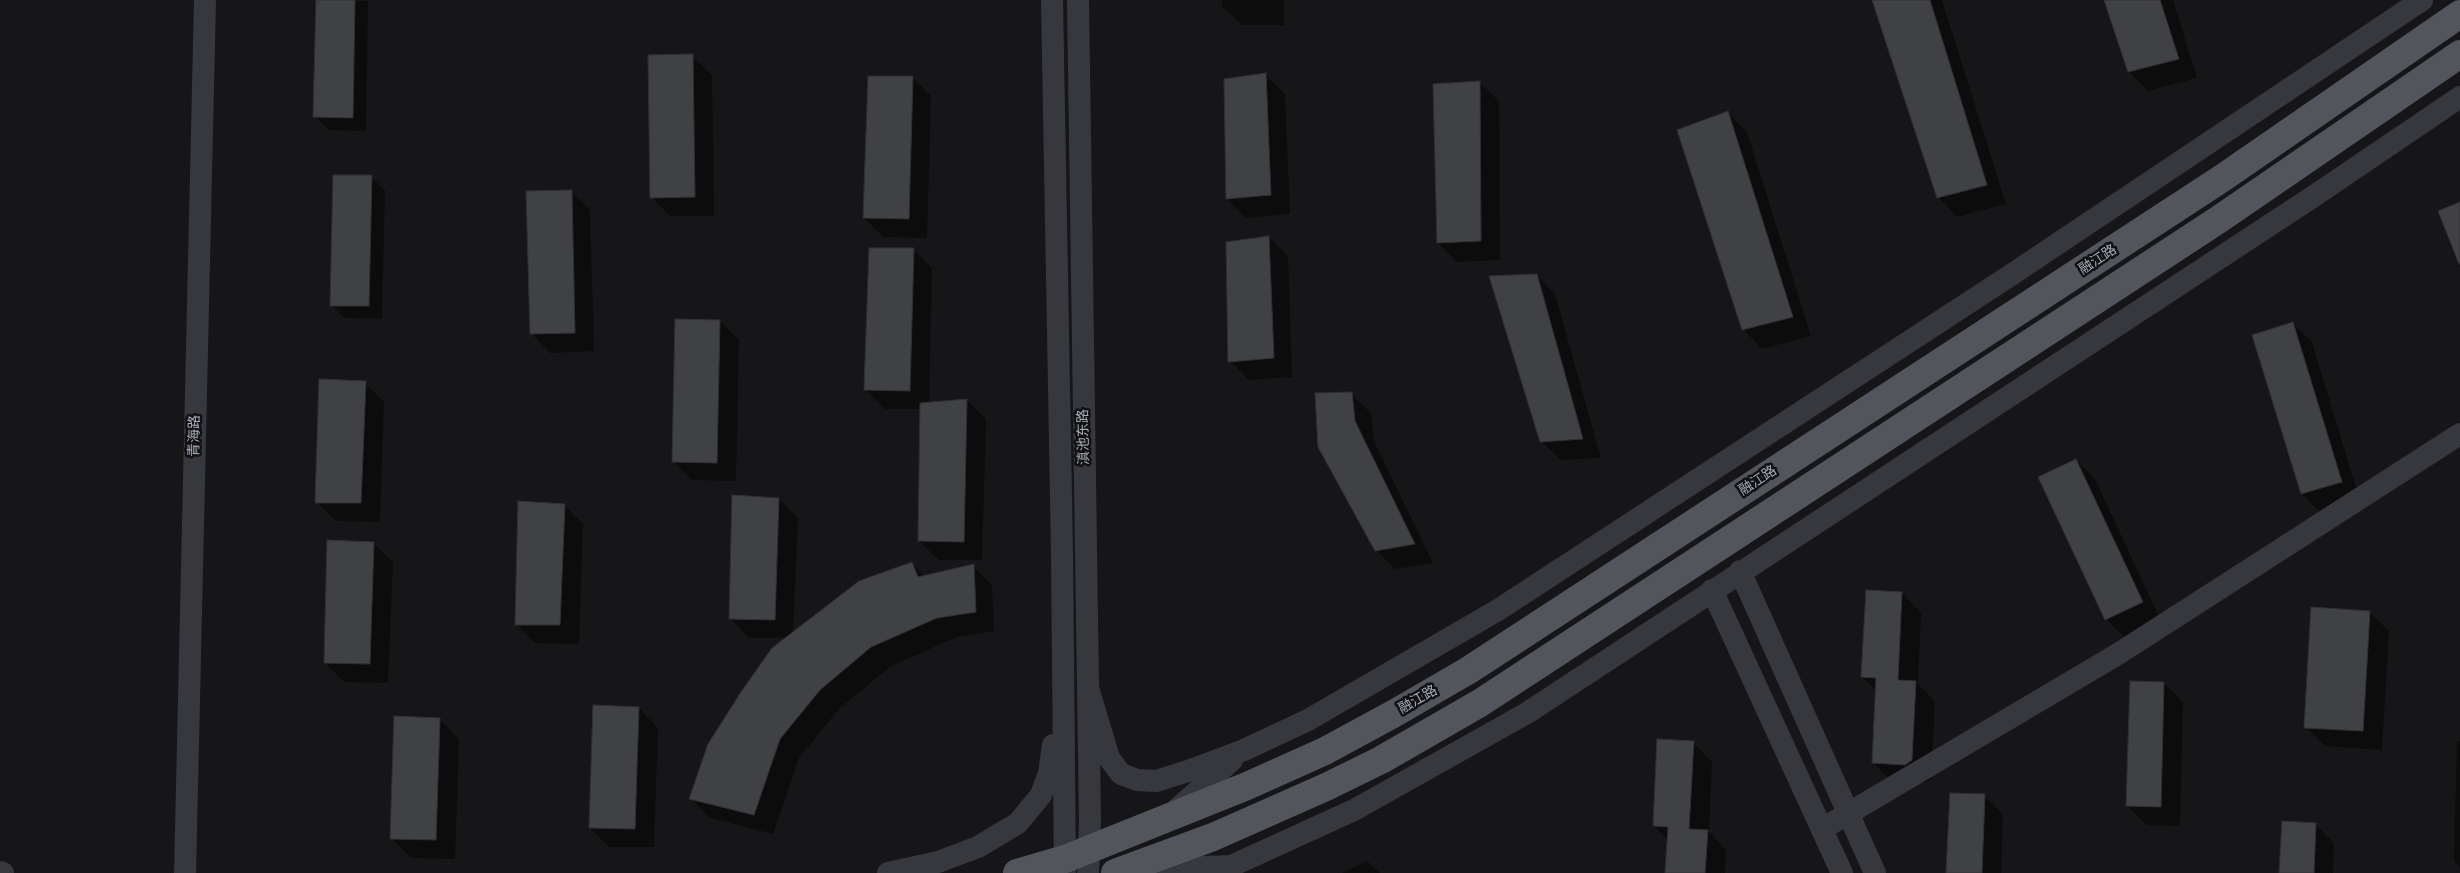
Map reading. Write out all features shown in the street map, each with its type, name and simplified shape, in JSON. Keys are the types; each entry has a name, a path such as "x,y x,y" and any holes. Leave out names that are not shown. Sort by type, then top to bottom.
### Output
{"main road":[{"name":"融江路","path":"1017,873 1077,864 1169,816 1247,786 1325,751 1469,670 2221,179 2460,14"},
{"path":"1120,871 1213,837 1326,787 1381,760 1480,703 2218,220 2460,54"}],"street":[{"name":"青海路","path":"185,873 205,0"},
{"name":"滇池东路","path":"1052,0 1063,672 1077,864"},
{"name":"滇池东路","path":"1077,864 1088,688 1078,0"},
{"path":"1088,688 1108,758 1121,774 1137,780 1156,781 1244,750 1308,720 1498,610 2003,280 2405,8 2422,0"},
{"path":"1120,871 1224,869 1354,810 1527,713 2460,96"},
{"path":"2410,130 2460,118"},
{"path":"1822,829 2118,654 2460,434"},
{"path":"1740,572 1874,873"},
{"path":"1712,590 1842,873"},
{"path":"888,873 938,862 978,848 1004,834 1024,817 1041,796 1049,773 1063,672"},
{"path":"1169,816 1244,750"}],"building":[{"path":"316,0 355,0 353,118 313,117"},
{"path":"1872,0 1930,0 1987,185 1937,198"},
{"path":"2104,0 2160,0 2179,59 2128,72"},
{"path":"693,54 695,197 650,198 648,55"},
{"path":"1266,73 1271,195 1226,199 1224,79"},
{"path":"868,76 913,76 909,219 863,218"},
{"path":"1480,81 1481,241 1437,243 1433,84"},
{"path":"1728,111 1793,317 1742,330 1677,130"},
{"path":"333,175 372,175 369,306 330,306"},
{"path":"572,190 575,333 530,334 526,191"},
{"path":"2460,202 2460,264 2459,264 2438,211"},
{"path":"1269,236 1274,358 1228,362 1226,242"},
{"path":"869,248 914,248 910,391 864,390"},
{"path":"1537,274 1583,439 1540,442 1489,276"},
{"path":"675,319 720,320 717,463 672,462"},
{"path":"2293,322 2342,482 2301,494 2252,335"},
{"path":"319,379 366,381 361,503 315,503"},
{"path":"1352,392 1355,421 1415,544 1375,551 1318,447 1315,393"},
{"path":"967,399 964,542 918,541 920,403"},
{"path":"2076,459 2143,602 2105,620 2038,477"},
{"path":"732,495 779,498 775,620 729,619"},
{"path":"518,501 565,504 560,625 515,625"},
{"path":"327,540 374,542 370,664 324,663"},
{"path":"912,562 918,577 974,564 976,612 937,618 871,647 820,690 780,739 754,815 689,799 708,744 772,648 859,581"},
{"path":"1866,590 1902,592 1898,680 1916,681 1912,760 1905,765 1872,763 1876,678 1861,677"},
{"path":"2311,607 2370,611 2363,731 2304,728"},
{"path":"2130,681 2164,682 2161,807 2126,806"},
{"path":"593,705 639,707 635,829 589,828"},
{"path":"394,716 440,718 436,840 390,839"},
{"path":"1657,739 1694,741 1689,829 1708,830 1705,873 1665,873 1668,827 1653,826"},
{"path":"1950,793 1985,794 1982,873 1946,873"},
{"path":"2282,821 2316,823 2314,873 2279,873"}]}
